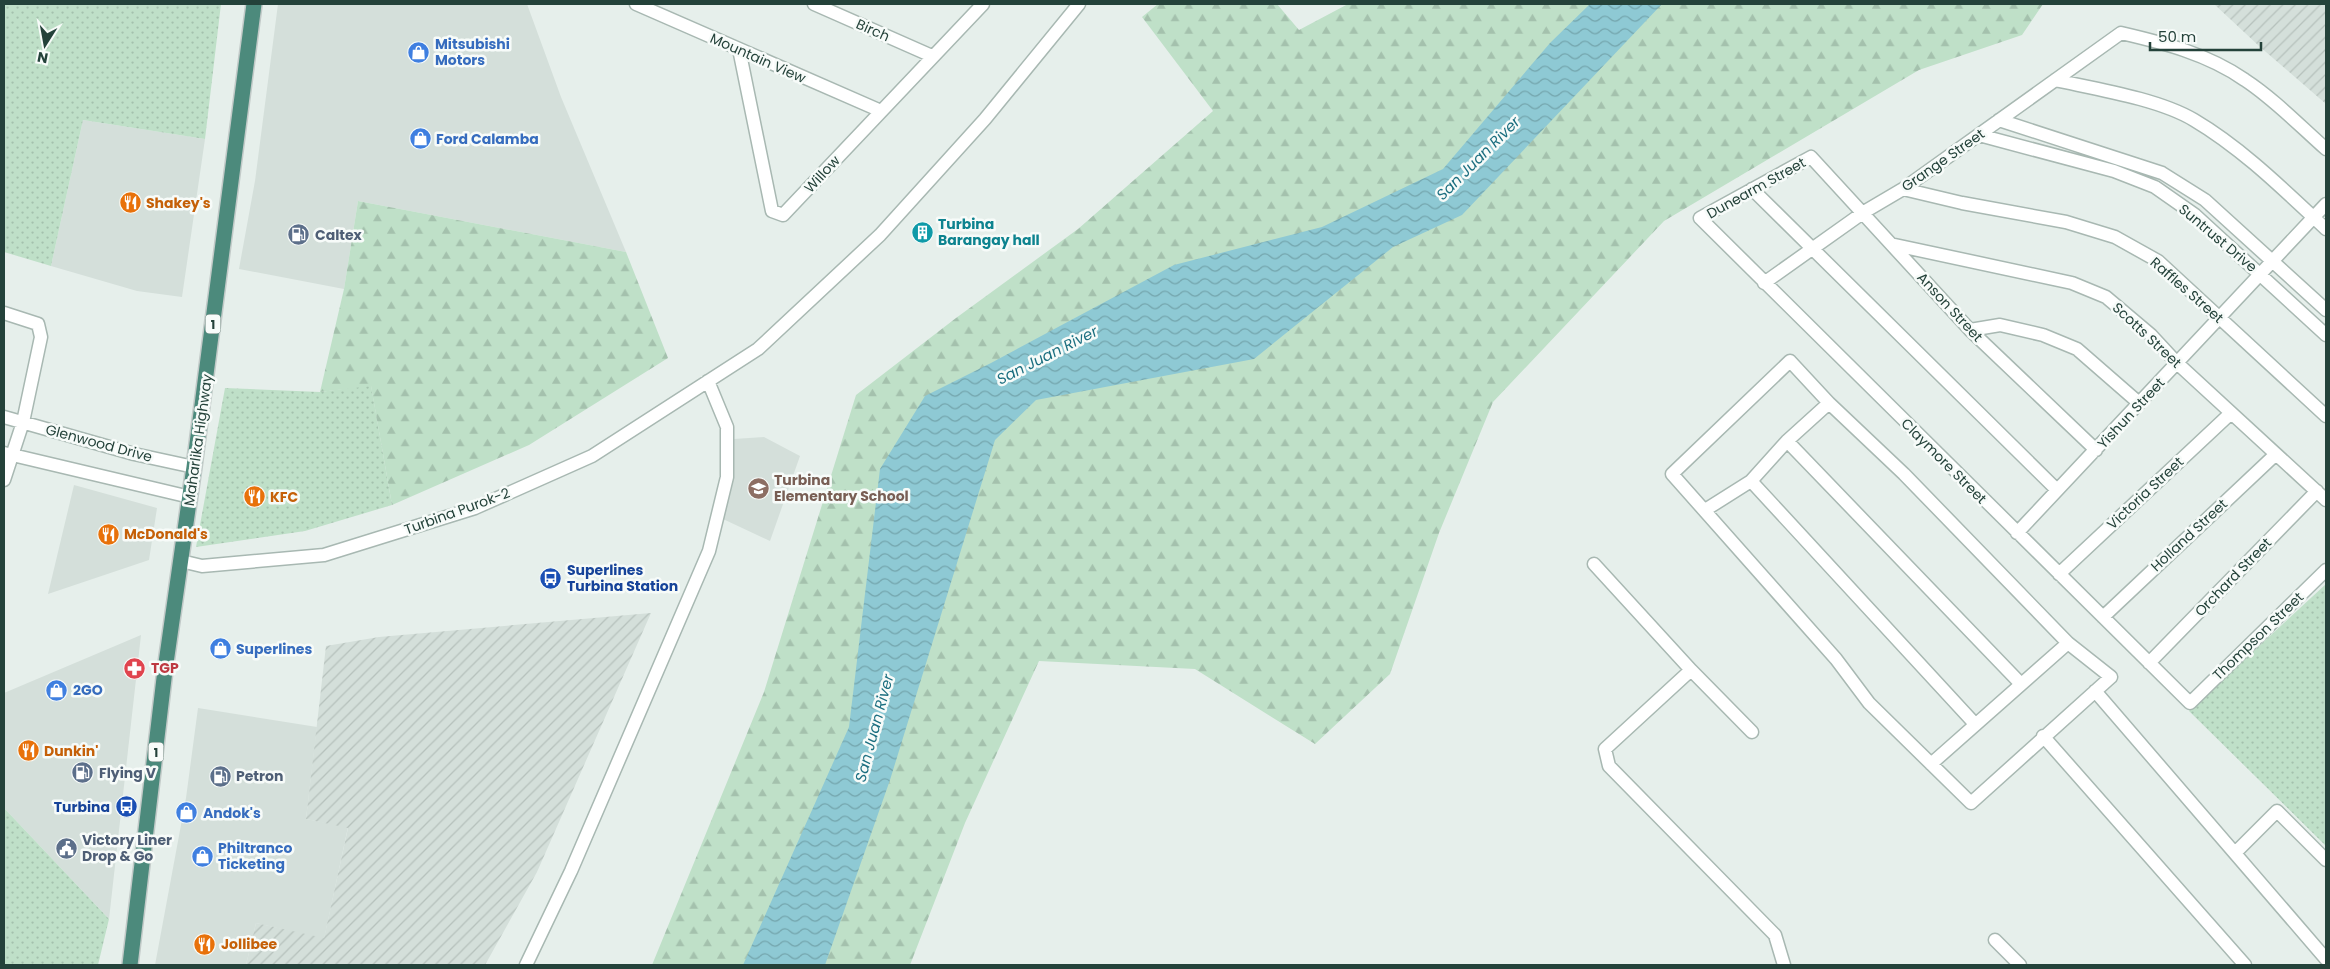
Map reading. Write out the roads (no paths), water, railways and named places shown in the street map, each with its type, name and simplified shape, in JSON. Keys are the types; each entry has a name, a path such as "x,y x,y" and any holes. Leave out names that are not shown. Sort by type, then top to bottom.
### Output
{"highway":[{"name":"Maharlika Highway","path":"130,965 165,670 190,497 254,4"}],"street":[{"name":"Mountain View","path":"636,4 881,111"},
{"name":"Birch","path":"814,4 932,56"},
{"name":"Turbina Purok-2","path":"181,561 202,566 324,554 475,508 592,456 758,349 880,235 986,119 1079,4"},
{"name":"Willow","path":"739,49 772,211 783,215 932,56 975,6"},
{"name":"Grange Street","path":"1764,283 1864,212 1903,189 2121,34 2172,45 2214,62 2246,80 2326,149"},
{"path":"2055,80 2144,100 2193,119 2240,152 2326,230"},
{"name":"Suntrust Drive","path":"1999,120 2162,172 2205,200 2326,310"},
{"name":"Suntrust Drive","path":"1979,135 2114,171 2155,188 2195,215 2326,335"},
{"name":"Dunearm Street","path":"1700,218 1811,157"},
{"name":"Anson Street","path":"1811,157 1864,212 1970,330 2096,450"},
{"path":"1752,189 2057,490"},
{"name":"Raffles Street","path":"1903,189 1962,203 2066,222 2115,237 2158,261 2326,416"},
{"name":"Yishun Street","path":"2017,533 2326,204"},
{"name":"Claymore Street","path":"1700,218 2190,703"},
{"name":"Scotts Street","path":"1895,246 2072,283 2106,297 2151,334 2177,363 2322,496"},
{"path":"4,313 38,324 41,337 23,422 8,454 4,480"},
{"path":"1970,330 2000,325 2043,335 2077,349 2140,403"},
{"path":"1790,361 1829,403 1904,474 2068,643 2111,678 2043,736 1970,803 1869,703 1836,659 1705,510 1672,474 1790,361"},
{"path":"526,965 571,871 709,551 726,477 727,427 708,381"},
{"path":"1705,510 1751,481 1787,441 1829,403"},
{"name":"Victoria Street","path":"2059,574 2231,413"},
{"name":"Glenwood Drive","path":"4,417 134,454 194,467"},
{"path":"1787,441 2021,684"},
{"path":"8,454 190,497"},
{"name":"Holland Street","path":"2102,617 2276,454"},
{"path":"1751,481 1975,724"},
{"name":"Orchard Street","path":"2149,663 2322,496"},
{"path":"1594,564 1691,670 1752,732"},
{"name":"Thompson Street","path":"2190,703 2326,570"},
{"path":"1931,764 2068,643"},
{"path":"1691,670 1605,749 1609,766 1775,935 1784,965"},
{"path":"2095,691 2326,959"},
{"path":"2043,736 2245,965"},
{"path":"2235,853 2277,811 2326,860"},
{"path":"1995,940 2020,965"}],"water":[{"name":"San Juan River","path":"1590,4 1662,4 1462,215 1393,247 1254,359 1036,400 995,440 890,780 825,965 743,965 849,727 880,469 925,396 991,363 1174,265 1322,227 1443,169 1550,43"}],"place":[{"name":"Mitsubishi Motors","path":"419,52"},
{"name":"Ford Calamba","path":"420,139"},
{"name":"Shakey's","path":"130,203"},
{"name":"Turbina Barangay hall","path":"922,232"},
{"name":"Caltex","path":"299,235"},
{"name":"Turbina Elementary School","path":"758,488"},
{"name":"KFC","path":"254,497"},
{"name":"McDonald's","path":"108,534"},
{"name":"Superlines Turbina Station","path":"551,578"},
{"name":"Superlines","path":"220,649"},
{"name":"TGP","path":"135,668"},
{"name":"2GO","path":"57,690"},
{"name":"Dunkin'","path":"28,751"},
{"name":"Flying V","path":"83,773"},
{"name":"Petron","path":"220,776"},
{"name":"Turbina","path":"126,807"},
{"name":"Andok's","path":"187,813"},
{"name":"Victory Liner Drop & Go","path":"66,848"},
{"name":"Philtranco Ticketing","path":"202,856"},
{"name":"Jollibee","path":"205,944"}]}
